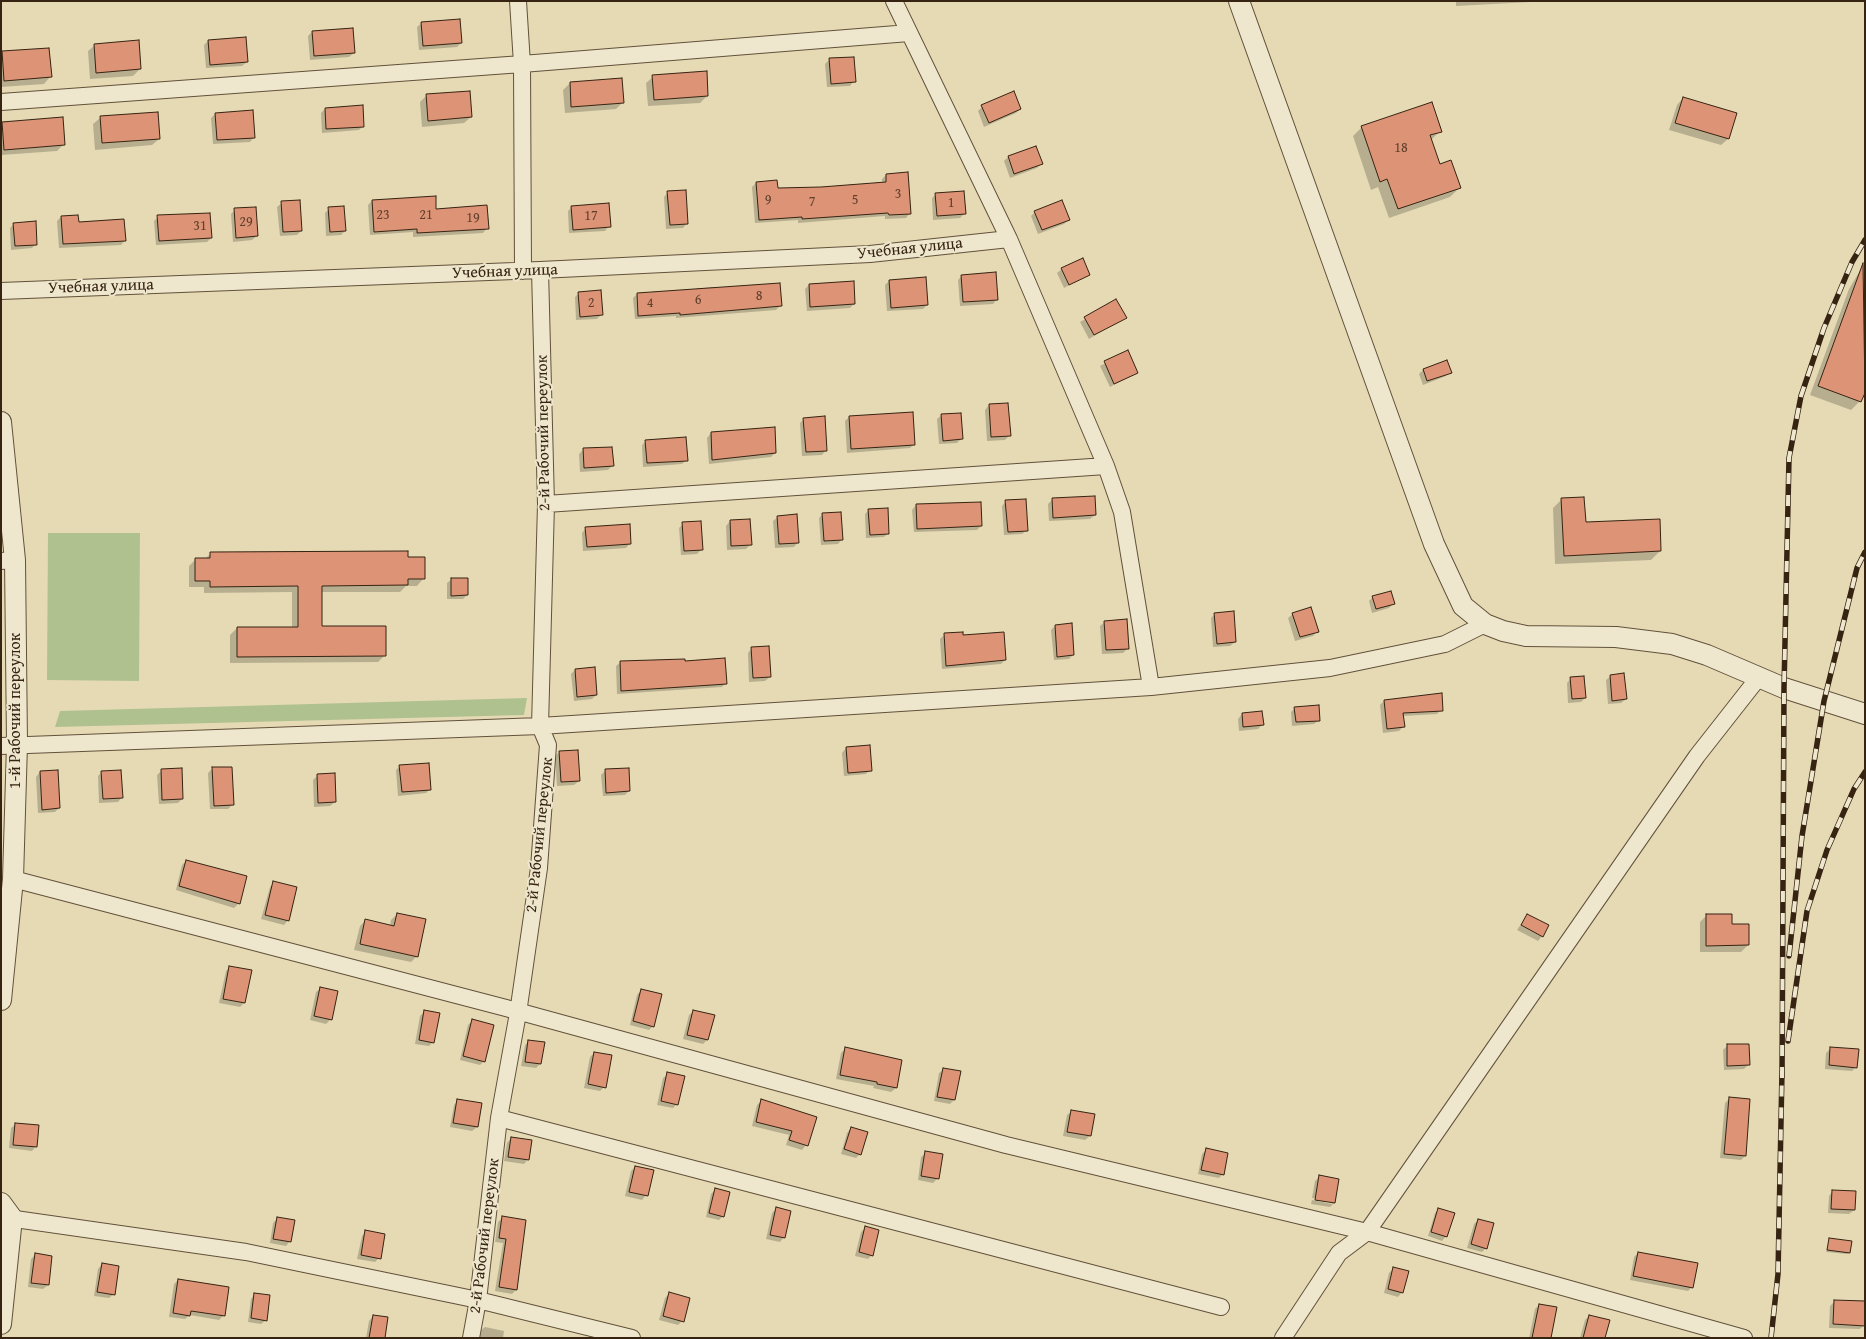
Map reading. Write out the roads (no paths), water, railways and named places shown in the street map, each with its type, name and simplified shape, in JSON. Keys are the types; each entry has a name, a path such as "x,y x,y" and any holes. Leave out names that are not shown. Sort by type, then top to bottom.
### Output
{"street":[{"path":"518,1 522,64 523,271"},
{"path":"894,1 1009,239 1106,466 1122,512 1151,687"},
{"path":"1239,1 1434,544 1463,606 1485,624 1503,631 1526,636 1616,637 1672,644 1707,655 1784,688 1865,714"},
{"path":"1,102 522,64 909,33"},
{"name":"Учебная улица","path":"1,291 523,271 870,254 1009,239"},
{"name":"2-й Рабочий переулок","path":"471,1338 478,1300 499,1118 518,1013 539,868 546,783 548,746 540,726 546,504 540,270"},
{"name":"1-й Рабочий переулок","path":"1,422 8,560 9,745 13,879 1,1000"},
{"path":"546,504 1106,466"},
{"path":"9,745 540,726 1151,687 1330,668 1445,644 1485,624"},
{"path":"1283,1338 1339,1253 1367,1232 1697,756 1759,677"},
{"path":"13,879 1006,1145 1367,1232 1744,1338"},
{"path":"499,1118 1221,1308"},
{"path":"1,1324 5,1213 246,1252 478,1300 632,1338"}],"railway":[{"path":"1782,1078 1784,688 1789,458 1801,396 1824,328 1852,262 1865,240"},
{"path":"1789,956 1802,836 1824,701 1857,568 1865,552"},
{"path":"1788,1041 1807,911 1827,850 1854,789 1865,772"},
{"path":"1771,1338 1778,1274 1782,1071"}]}
